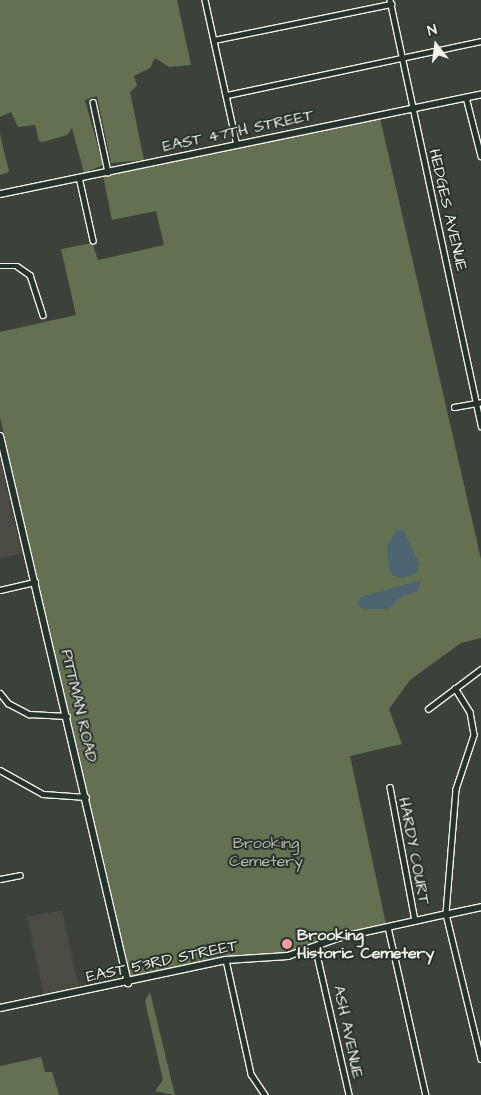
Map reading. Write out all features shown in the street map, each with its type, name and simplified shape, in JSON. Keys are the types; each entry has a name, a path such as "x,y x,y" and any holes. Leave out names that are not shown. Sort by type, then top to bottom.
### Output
{"street":[{"path":"205,0 237,144"},
{"path":"214,40 390,2"},
{"name":"HEDGES AVENUE","path":"390,2 478,402 481,426"},
{"path":"227,95 481,42"},
{"name":"EAST 47TH STREET","path":"0,194 481,94"},
{"path":"466,97 481,156"},
{"path":"93,102 108,172"},
{"path":"79,177 93,240"},
{"path":"0,266 17,266 30,275 43,315"},
{"path":"454,407 478,402"},
{"name":"PITTMAN ROAD","path":"0,436 36,582 128,983"},
{"path":"0,590 36,582"},
{"path":"428,709 481,669"},
{"path":"455,688 470,712 474,735 456,789 447,914 481,1059"},
{"path":"0,693 8,703 29,714 67,716"},
{"path":"0,770 43,794 86,796"},
{"name":"HARDY COURT","path":"390,787 415,921"},
{"path":"0,880 20,875"},
{"name":"EAST 53RD STREET","path":"0,1008 128,983 226,960 288,956 315,946 388,927 481,907"},
{"path":"388,927 426,1095"},
{"name":"ASH AVENUE","path":"315,946 349,1095"},
{"path":"226,960 250,1074 265,1095"}],"shaded area":[{"path":"0,458 17,534 26,553 0,558"},
{"path":"62,910 79,988 44,996 27,917"}],"green space":[{"path":"0,0 177,0 191,65 169,67 155,58 150,68 134,76 137,86 130,92 144,160 111,163 97,96 85,100 103,165 84,173 72,128 67,135 43,142 39,141 35,125 18,127 11,112 0,117"},
{"name":"Brooking Cemetery","path":"380,118 481,559 481,638 461,643 410,680 389,709 402,744 350,756 386,924 330,937 290,953 246,955 131,977 0,417 0,332 76,315 61,249 92,243 98,260 164,245 156,211 112,220 103,176"},
{"path":"0,134 9,172 0,175"},
{"path":"150,992 175,1095 155,1091 163,1080 145,1001"},
{"path":"41,1057 45,1072 52,1072 59,1095 0,1095 0,1066"}],"water":[{"path":"397,530 403,530 419,563 417,573 403,578 393,576 389,568 387,546"},
{"path":"421,580 417,592 402,596 389,609 363,609 357,604 361,597"}],"place":[{"name":"Brooking Historic Cemetery","path":"287,944"}]}
